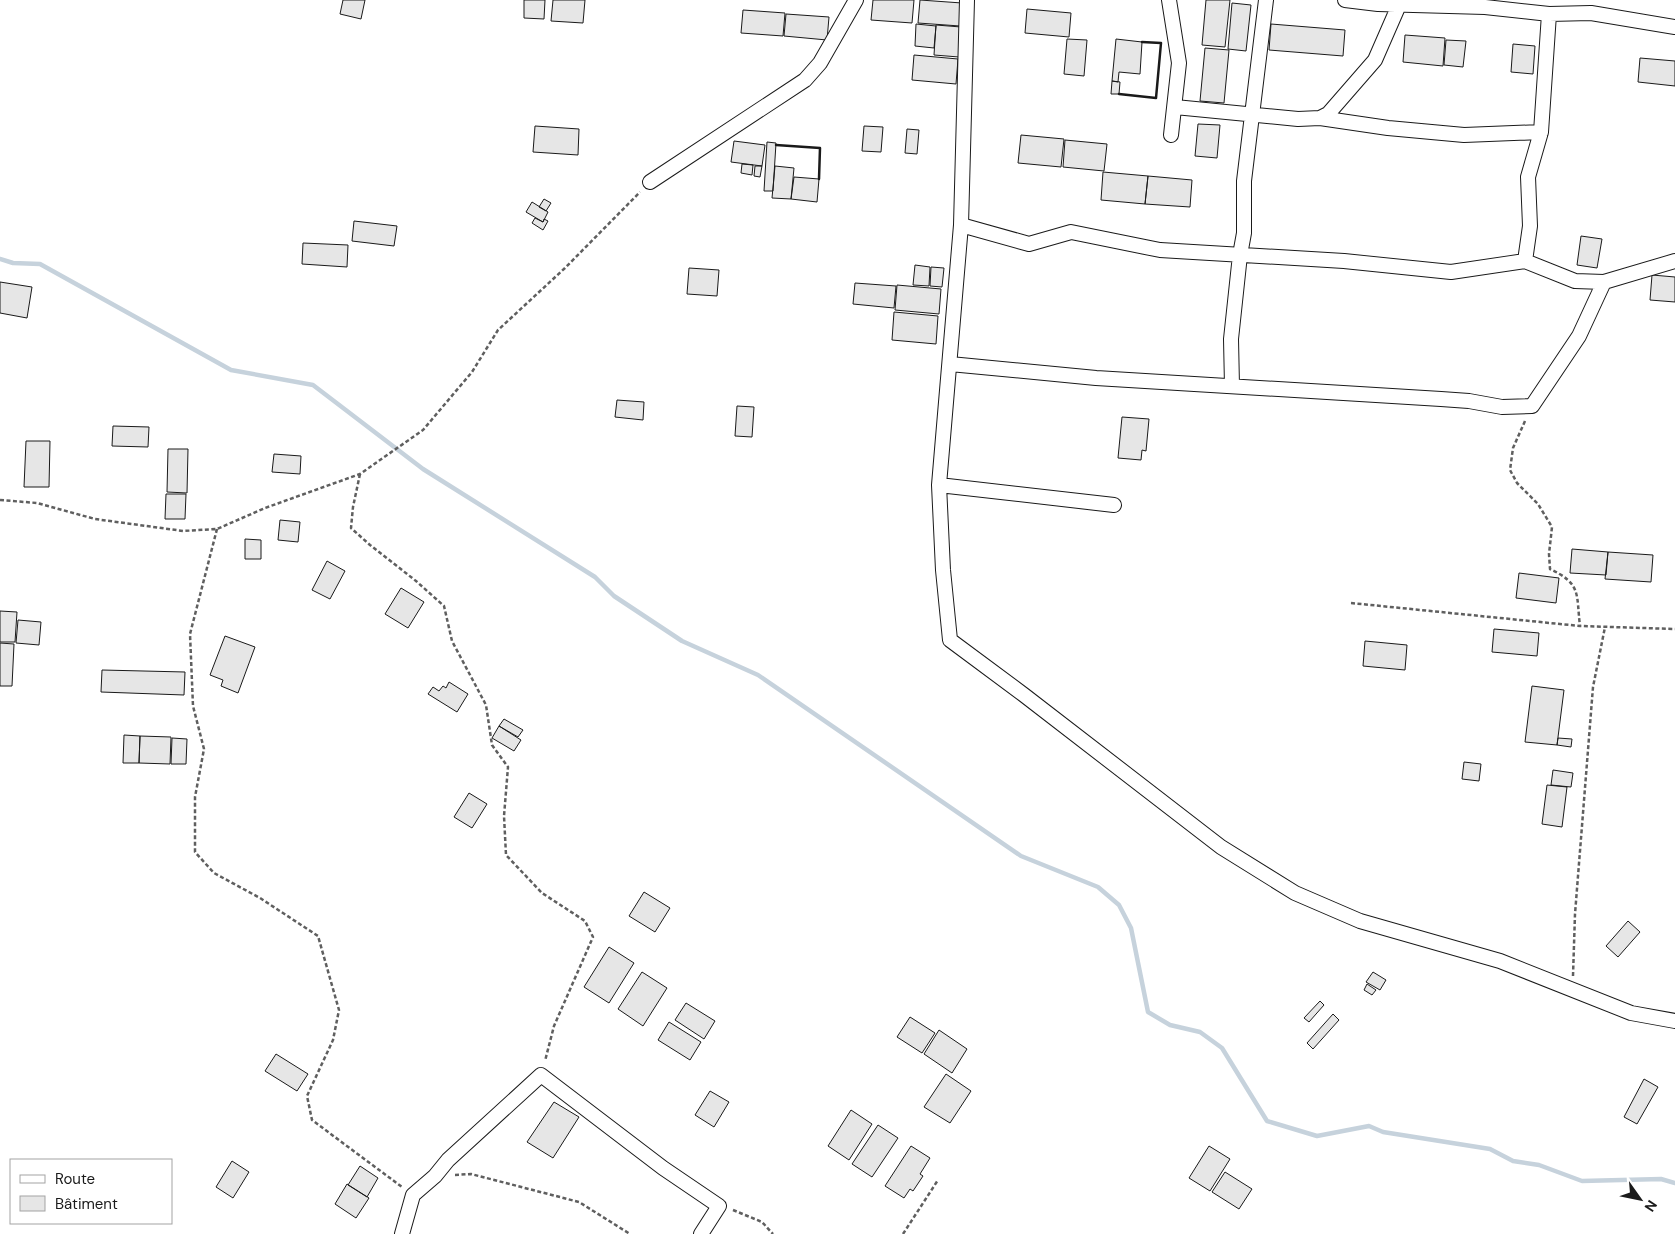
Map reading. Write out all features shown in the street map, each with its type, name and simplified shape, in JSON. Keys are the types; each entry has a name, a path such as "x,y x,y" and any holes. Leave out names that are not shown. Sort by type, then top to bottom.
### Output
{"street":[{"path":"650,182 806,80 820,63 856,0"},
{"path":"967,0 962,225 939,485 943,570 950,640 1221,847 1295,893 1360,921 1500,961 1631,1013 1675,1021"},
{"path":"1169,0 1179,63 1171,135"},
{"path":"1232,386 1231,339 1244,233 1244,181 1266,0"},
{"path":"1345,0 1378,4 1485,7 1548,14 1591,13 1675,27"},
{"path":"1320,118 1328,114 1375,60 1399,5"},
{"path":"1525,261 1530,226 1528,176 1541,132 1548,14"},
{"path":"1175,107 1298,118 1320,118 1388,128 1464,135 1541,132"},
{"path":"962,225 1029,244 1071,232 1160,250 1344,261 1451,272 1525,261 1575,281 1604,282 1675,261"},
{"path":"950,364 1096,378 1441,399 1469,401 1502,407 1532,406 1579,336 1604,282"},
{"path":"939,485 1114,505"},
{"path":"402,1234 413,1195 435,1176 448,1160 541,1075 663,1168 719,1206 702,1234"}],"path":[{"path":"0,500 37,504 95,520 183,531 217,529 266,508 360,474 423,430 472,372 498,330 565,268 650,182"},
{"path":"1532,406 1513,448 1510,470 1517,483 1538,504 1552,527 1549,554 1550,569 1563,575 1575,586 1580,626"},
{"path":"360,474 353,507 352,528 444,606 452,641 486,705 492,745 508,767 504,816 506,855 542,893 585,921 593,937 554,1026 541,1075"},
{"path":"217,529 190,634 193,706 204,749 196,797 195,852 214,872 260,898 318,936 339,1010 333,1040 307,1096 312,1120 413,1195"},
{"path":"1351,603 1580,626 1675,629"},
{"path":"1573,990 1574,914 1593,687 1605,627"},
{"path":"435,1176 471,1174 579,1202 630,1234"},
{"path":"903,1234 938,1180"},
{"path":"719,1206 738,1211 762,1222 773,1234"}],"building":[{"path":"343,0 365,0 361,19 340,14"},
{"path":"524,0 545,0 544,19 524,18"},
{"path":"553,0 585,0 583,23 551,21"},
{"path":"873,0 914,0 912,23 871,20"},
{"path":"920,0 962,3 960,26 918,23"},
{"path":"1206,0 1230,0 1225,47 1202,45"},
{"path":"1232,3 1251,5 1246,51 1228,49"},
{"path":"1027,9 1071,13 1069,37 1025,33"},
{"path":"743,10 785,13 783,36 741,33"},
{"path":"786,14 829,17 827,40 784,36"},
{"path":"916,24 936,26 934,48 915,46"},
{"path":"1271,24 1345,30 1343,56 1269,50"},
{"path":"936,25 961,27 959,57 934,55"},
{"path":"1405,35 1445,38 1443,66 1403,62"},
{"path":"1067,39 1087,40 1084,76 1064,74"},
{"path":"1116,39 1142,42 1140,74 1119,72 1118,82 1112,81"},
{"path":"1446,40 1466,41 1463,67 1444,65"},
{"path":"1513,44 1535,46 1533,74 1511,72"},
{"path":"1205,48 1229,50 1224,103 1200,101"},
{"path":"914,55 958,59 956,84 912,80"},
{"path":"1640,58 1675,61 1675,86 1638,82"},
{"path":"1112,81 1120,82 1119,94 1111,94"},
{"path":"1198,124 1220,125 1217,158 1195,156"},
{"path":"535,126 579,129 578,155 533,152"},
{"path":"864,126 883,127 881,152 862,151"},
{"path":"907,129 919,130 917,154 905,153"},
{"path":"1021,135 1064,139 1061,167 1018,163"},
{"path":"1065,140 1107,144 1104,171 1063,167"},
{"path":"734,141 765,145 762,166 731,162"},
{"path":"767,142 776,143 773,191 764,191"},
{"path":"742,164 753,165 752,175 741,173"},
{"path":"755,166 762,166 760,177 754,176"},
{"path":"775,166 794,168 791,199 772,198"},
{"path":"1103,172 1148,176 1145,204 1101,200"},
{"path":"1148,176 1192,180 1190,207 1145,204"},
{"path":"794,177 819,179 817,202 791,199"},
{"path":"544,199 551,203 546,211 539,207"},
{"path":"532,202 548,212 543,222 526,212"},
{"path":"535,218 543,222 544,219 548,221 543,230 532,223"},
{"path":"354,221 397,226 394,246 352,241"},
{"path":"1581,236 1602,239 1597,268 1577,265"},
{"path":"303,243 348,245 347,267 302,264"},
{"path":"915,265 930,267 929,286 913,285"},
{"path":"931,267 944,268 942,287 930,286"},
{"path":"689,268 719,270 717,296 687,294"},
{"path":"1652,275 1675,277 1675,302 1650,300"},
{"path":"0,282 32,287 27,318 0,313"},
{"path":"855,283 896,286 894,308 853,304"},
{"path":"897,285 941,289 939,314 895,310"},
{"path":"894,312 938,316 936,344 892,340"},
{"path":"617,400 644,402 643,420 615,417"},
{"path":"737,406 754,407 752,437 735,436"},
{"path":"1122,417 1149,419 1146,451 1142,450 1141,460 1118,458"},
{"path":"113,426 149,427 148,447 112,446"},
{"path":"26,441 50,441 49,487 24,487"},
{"path":"168,449 188,449 187,493 167,492"},
{"path":"274,454 301,456 300,474 272,472"},
{"path":"166,494 186,494 185,519 165,519"},
{"path":"280,520 300,522 298,542 278,540"},
{"path":"245,539 261,540 261,559 245,559"},
{"path":"1572,549 1608,552 1606,575 1570,573"},
{"path":"1608,552 1653,555 1651,582 1605,579"},
{"path":"327,561 345,571 330,599 312,590"},
{"path":"1519,573 1559,578 1556,603 1516,598"},
{"path":"401,588 424,602 408,628 385,614"},
{"path":"0,611 17,612 15,642 0,642"},
{"path":"18,620 41,622 39,645 16,643"},
{"path":"1494,629 1539,633 1537,656 1492,652"},
{"path":"225,636 255,647 238,693 221,686 223,680 210,675"},
{"path":"1365,641 1407,645 1405,670 1363,666"},
{"path":"0,643 14,644 12,686 0,686"},
{"path":"102,670 185,672 184,695 101,692"},
{"path":"449,682 468,694 457,712 428,694 433,687 439,691 443,686 446,688"},
{"path":"1532,686 1564,690 1557,745 1525,742"},
{"path":"504,719 523,730 518,737 499,726"},
{"path":"499,726 521,740 514,751 492,738"},
{"path":"124,735 140,736 139,763 123,763"},
{"path":"140,736 171,737 170,764 139,763"},
{"path":"172,738 187,739 186,764 171,764"},
{"path":"1558,738 1572,739 1571,747 1557,745"},
{"path":"1464,762 1481,764 1479,781 1462,779"},
{"path":"1553,770 1573,773 1571,787 1551,785"},
{"path":"1547,785 1567,787 1562,827 1542,824"},
{"path":"469,793 487,804 472,828 454,817"},
{"path":"644,892 670,908 655,932 629,916"},
{"path":"1628,921 1640,932 1618,957 1606,946"},
{"path":"609,947 634,963 609,1003 584,987"},
{"path":"642,972 667,988 643,1026 618,1009"},
{"path":"1373,972 1386,980 1380,990 1366,982"},
{"path":"1367,984 1376,990 1372,995 1364,990"},
{"path":"1320,1001 1324,1005 1309,1022 1304,1018"},
{"path":"686,1003 715,1021 704,1039 675,1020"},
{"path":"1333,1014 1339,1020 1313,1049 1307,1043"},
{"path":"910,1017 935,1033 922,1053 897,1037"},
{"path":"669,1022 701,1042 690,1060 658,1040"},
{"path":"939,1030 967,1049 952,1073 924,1054"},
{"path":"276,1054 308,1074 297,1091 265,1071"},
{"path":"946,1074 971,1091 950,1123 924,1107"},
{"path":"1644,1079 1658,1087 1637,1124 1624,1117"},
{"path":"710,1091 729,1102 714,1127 695,1115"},
{"path":"554,1102 579,1117 553,1158 527,1142"},
{"path":"851,1110 872,1124 849,1160 828,1146"},
{"path":"878,1125 898,1138 872,1177 852,1164"},
{"path":"911,1146 930,1158 920,1174 923,1176 913,1191 910,1189 904,1198 885,1186"},
{"path":"1209,1146 1230,1159 1210,1191 1189,1178"},
{"path":"232,1161 249,1172 233,1198 216,1187"},
{"path":"360,1166 378,1178 367,1197 348,1185"},
{"path":"1225,1172 1252,1189 1239,1209 1212,1192"},
{"path":"347,1184 369,1198 356,1218 335,1204"}],"waterway":[{"path":"0,259 13,263 40,264 231,370 313,385 423,469 595,577 614,596 682,641 758,675 1021,856 1098,887 1119,905 1131,928 1148,1012 1170,1025 1200,1032 1222,1048 1267,1121 1317,1136 1369,1126 1383,1132 1490,1149 1513,1161 1539,1165 1582,1181 1661,1179 1675,1183"}],"wall":[{"path":"1119,94 1156,98 1161,43 1142,42"},
{"path":"776,145 820,148 819,179"}]}
